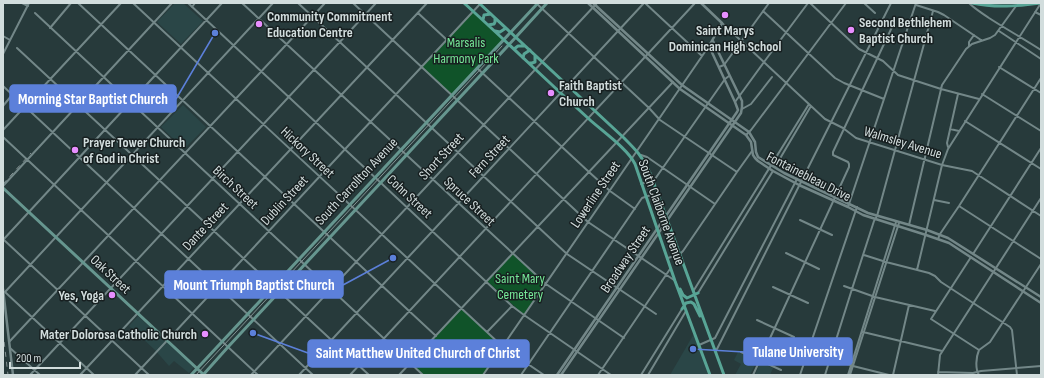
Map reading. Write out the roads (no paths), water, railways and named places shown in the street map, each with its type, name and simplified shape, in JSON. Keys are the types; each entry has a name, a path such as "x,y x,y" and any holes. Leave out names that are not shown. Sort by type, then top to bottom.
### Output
{"main road":[{"name":"South Claiborne Avenue","path":"464,3 632,158 674,275 685,313 710,375"},
{"name":"South Claiborne Avenue","path":"480,3 641,155 648,167 724,375"},
{"name":"South Carrollton Avenue","path":"191,375 537,3"},
{"name":"South Carrollton Avenue","path":"203,375 547,3"},
{"path":"970,3 1041,3"},
{"path":"531,11 536,15"},
{"path":"483,21 484,15 491,14"},
{"path":"488,25 494,24 495,18"},
{"path":"495,31 500,32 506,28"},
{"path":"514,49 518,46 525,46"},
{"path":"523,58 524,54 530,50"},
{"path":"529,63 535,62 535,55"},
{"path":"482,63 482,66 486,69"},
{"name":"Oak Street","path":"3,187 203,375"},
{"path":"674,275 681,292 685,296 689,298 695,293"},
{"path":"683,307 688,302 693,303 707,331"}],"street":[{"path":"3,54 28,4 22,3"},
{"path":"50,28 71,3"},
{"path":"78,3 436,336"},
{"path":"3,130 121,3"},
{"name":"Hickory Street","path":"133,3 503,347 544,375"},
{"path":"3,187 27,159 172,3"},
{"name":"Cohn Street","path":"188,3 512,306 611,375"},
{"path":"192,7 195,3"},
{"name":"Spruce Street","path":"242,3 546,284 624,338"},
{"path":"13,375 4,291 107,183 273,3"},
{"path":"298,3 567,254 656,314"},
{"path":"9,342 325,3"},
{"path":"353,3 588,222 675,281"},
{"path":"30,375 376,3"},
{"name":"Dante Street","path":"80,375 427,3"},
{"name":"Dublin Street","path":"135,375 474,12 480,3"},
{"path":"537,3 659,119 737,172"},
{"path":"588,3 595,5 620,30 682,86 732,124 748,134"},
{"path":"645,3 702,56"},
{"name":"Fern Street","path":"299,375 645,3"},
{"path":"350,375 695,3"},
{"name":"Walmsley Avenue","path":"701,3 825,119 843,128 856,138 942,165 970,170 1041,216"},
{"path":"719,68 724,65 769,3"},
{"path":"736,102 786,32 809,3 852,44 866,53 887,63 896,74 901,77 979,99"},
{"path":"748,134 846,3"},
{"path":"864,3 874,13"},
{"path":"714,350 717,349 891,3"},
{"path":"970,3 973,7 1041,50"},
{"path":"917,270 942,165 948,148 1041,3"},
{"path":"149,375 3,240 207,20 220,4"},
{"path":"848,205 916,4 944,15 981,40"},
{"path":"909,225 942,85 966,49 974,42 993,37 999,31 1017,4"},
{"name":"Short Street","path":"251,375 595,5"},
{"path":"763,11 840,82 884,99"},
{"path":"825,375 863,254 877,216 933,11"},
{"path":"1035,11 1041,15"},
{"name":"Birch Street","path":"35,13 423,375"},
{"path":"418,13 447,40"},
{"name":"Lowerline Street","path":"483,375 680,89 709,46 722,23"},
{"path":"753,375 849,167 848,162 833,155 833,152 876,58 893,25"},
{"path":"999,31 1041,59"},
{"path":"969,46 974,35"},
{"path":"3,36 10,40"},
{"path":"712,40 742,101 742,109"},
{"path":"709,46 736,102"},
{"path":"17,48 369,375"},
{"path":"647,55 680,89 734,121 748,134"},
{"path":"999,67 1041,93"},
{"path":"477,68 610,191 635,209"},
{"path":"641,184 655,179 724,79 729,76"},
{"path":"734,121 742,109 751,104 772,77"},
{"path":"938,239 1041,78"},
{"path":"399,375 673,82"},
{"path":"3,86 313,375"},
{"path":"948,148 947,143 958,94"},
{"path":"982,94 1041,132"},
{"path":"3,106 12,95"},
{"name":"Broadway Street","path":"561,375 618,289 734,121 738,110 736,102"},
{"path":"695,293 712,261 810,105"},
{"path":"965,121 1041,169"},
{"path":"950,129 959,131"},
{"name":"Fontainebleau Drive","path":"748,134 756,160 769,169 834,201 856,207 877,216 940,234 952,240 1041,297"},
{"name":"Fontainebleau Drive","path":"748,134 755,142 758,157 773,166 836,197 855,211 949,244 1041,303"},
{"path":"3,137 258,375"},
{"path":"979,350 931,319 1041,148"},
{"path":"668,258 680,254 683,251 752,151"},
{"path":"641,155 647,157 715,204"},
{"path":"695,293 715,264 773,171 773,166"},
{"path":"715,338 797,179"},
{"path":"521,375 642,198 657,193"},
{"path":"979,375 973,373 938,374 939,357 1041,198"},
{"path":"750,200 754,201"},
{"path":"934,200 949,203"},
{"path":"959,206 1041,259"},
{"path":"800,375 856,207"},
{"path":"800,220 832,235"},
{"path":"849,375 898,222"},
{"path":"774,223 779,225"},
{"path":"786,253 819,269"},
{"path":"863,254 885,262 935,276 940,282 1010,327 1012,330 1017,375"},
{"path":"712,261 715,264"},
{"path":"755,261 759,263"},
{"path":"976,374 977,356 979,350 990,342 1041,264"},
{"path":"598,375 671,268"},
{"path":"844,286 874,296 935,311"},
{"path":"773,287 808,303"},
{"path":"4,291 94,375"},
{"path":"736,299 740,302"},
{"path":"893,375 909,305"},
{"path":"487,332 512,306"},
{"path":"641,375 683,307"},
{"path":"648,375 685,313"},
{"path":"758,320 794,336"},
{"path":"863,332 942,351"},
{"path":"699,345 715,338 721,341"},
{"path":"10,348 40,375"},
{"name":"Broadway Street","path":"558,375 576,351"},
{"path":"741,352 781,370"},
{"path":"831,358 889,375"},
{"path":"976,374 1041,366"},
{"path":"646,367 651,370"}],"tram line":[{"path":"196,375 502,46"}],"railway":[{"path":"3,184 31,153"},
{"path":"3,332 8,375"}],"place":[{"name":"Saint Marys Dominican High School","path":"725,15"},
{"name":"Community Commitment Education Centre","path":"259,24"},
{"name":"Second Bethlehem Baptist Church","path":"851,30"},
{"name":"Morning Star Baptist Church","path":"215,33"},
{"name":"Faith Baptist Church","path":"551,93"},
{"name":"Prayer Tower Church of God in Christ","path":"75,150"},
{"name":"Mount Triumph Baptist Church","path":"393,258"},
{"name":"Yes, Yoga","path":"112,295"},
{"name":"Saint Matthew United Church of Christ","path":"253,333"},
{"name":"Mater Dolorosa Catholic Church","path":"205,334"},
{"name":"Tulane University","path":"693,349"}],"park label":[{"name":"Marsalis Harmony Park","path":"466,50"},
{"name":"Saint Mary Cemetery","path":"520,286"}]}
